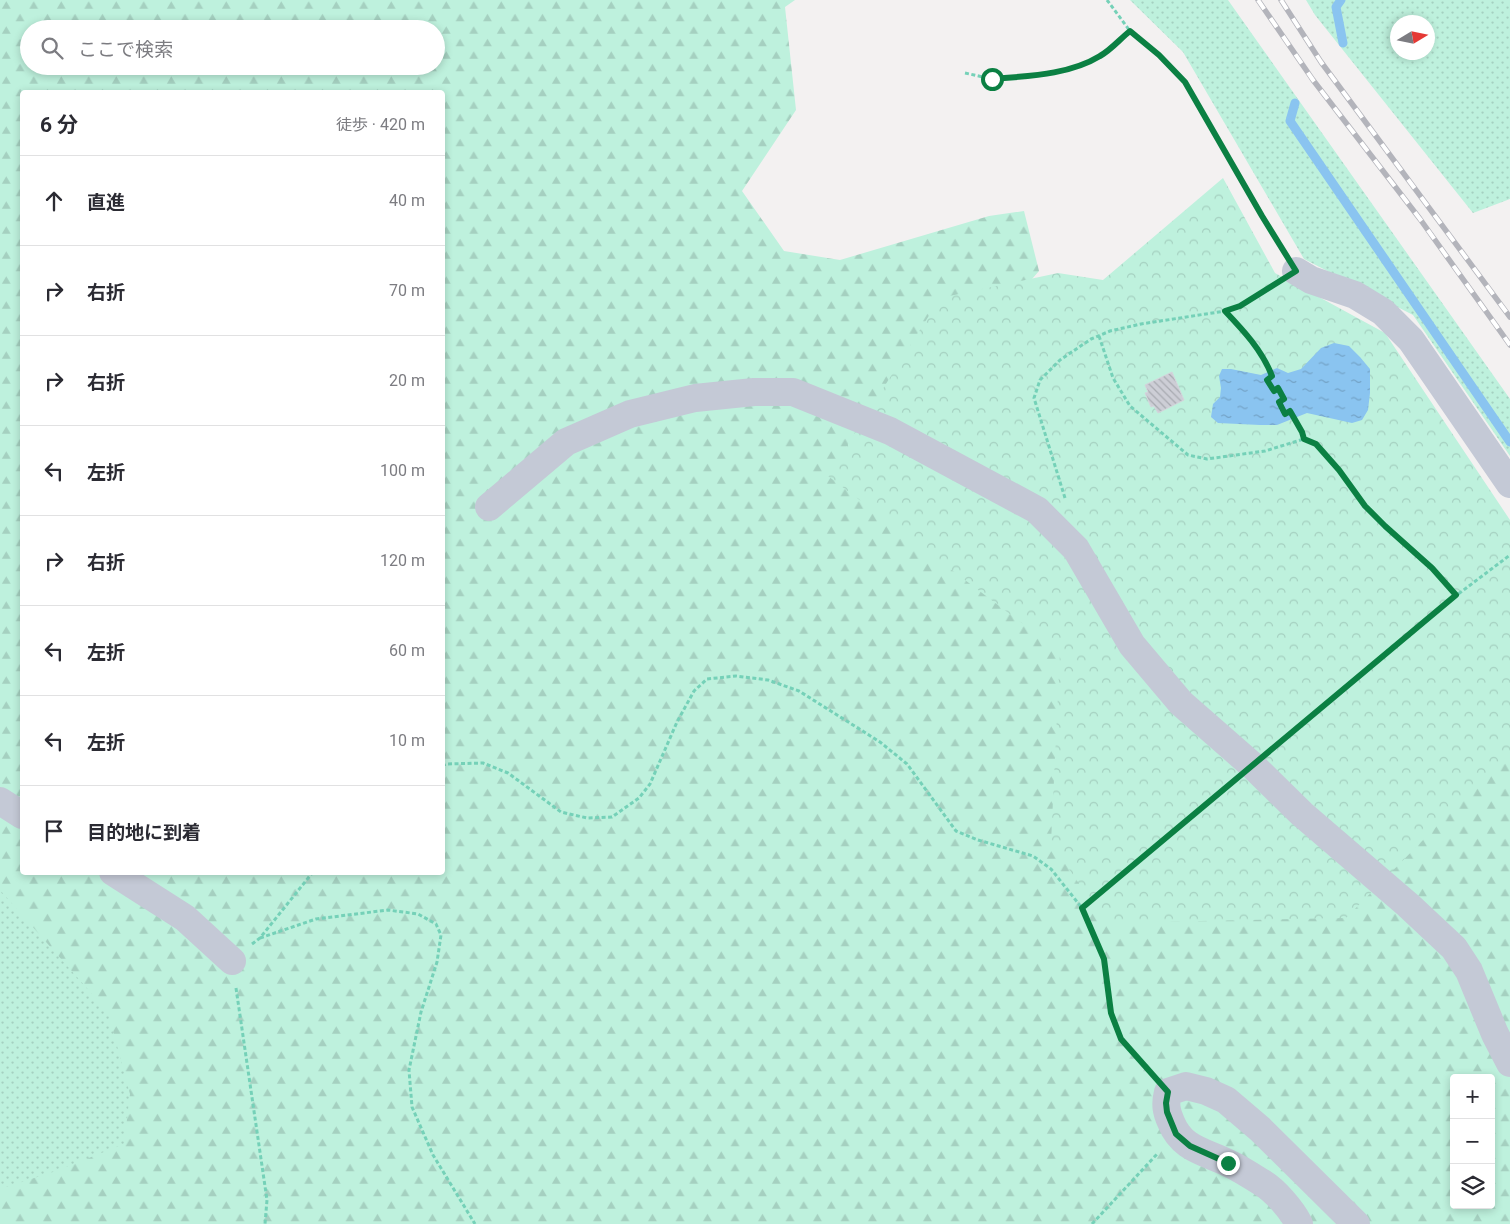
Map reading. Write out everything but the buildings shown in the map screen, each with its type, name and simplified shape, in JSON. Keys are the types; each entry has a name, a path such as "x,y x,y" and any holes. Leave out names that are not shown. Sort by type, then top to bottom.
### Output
{"street":[{"path":"1296,271 1311,280 1356,295 1384,312 1412,340 1510,484"},
{"path":"489,507 566,442 630,414 695,398 754,392 793,392 890,431 1037,510 1076,549 1132,644 1181,703 1253,766 1302,814 1408,905 1454,948 1469,971 1495,1034 1510,1063"},
{"path":"0,801 20,814"},
{"path":"118,875 184,918 232,961"},
{"path":"1299,1224 1293,1212 1263,1183 1228,1163 1190,1146 1176,1134 1167,1112 1168,1092 1186,1086 1206,1091 1226,1100 1272,1141 1356,1224"}],"path":[{"path":"1068,506 1034,398 1040,380 1060,360 1076,348 1110,331 1141,324 1225,311 1240,306 1296,271 1185,82 1159,55 1130,31 1107,0"},
{"path":"964,73 992,79 1044,74 1076,67 1101,56 1130,31"},
{"path":"1225,311 1247,335 1268,365 1272,376 1267,380 1274,391 1278,388 1284,399 1279,402 1285,414 1290,411 1304,439"},
{"path":"1099,336 1113,378 1130,406 1188,455 1207,459 1226,458 1265,451 1304,439 1316,444 1339,470 1365,506 1432,568 1456,595"},
{"path":"1082,908 1456,595 1510,555"},
{"path":"445,764 483,763 508,773 561,812 587,818 612,817 639,798 650,784 677,722 694,691 707,679 736,676 768,680 799,691 880,742 907,764 956,831 978,840 1033,856 1051,869 1082,908 1104,959 1111,1013 1121,1039 1168,1092"},
{"path":"265,1224 266,1200 232,961 260,938 311,875"},
{"path":"260,938 316,919 388,910 418,914 436,924 441,936 437,962 421,1012 409,1070 412,1107 433,1154 475,1224"},
{"path":"1092,1224 1176,1134"}],"green space":[{"path":"0,0 795,0 785,7 796,110 742,191 784,251 840,260 989,216 1024,211 1039,271 1000,316 1510,698 1510,1224 0,1224 0,1189 56,1171 124,1144 130,1094 108,1012 0,890"},
{"path":"1130,0 1228,0 1510,399 1510,456 1413,315 1304,259 1183,52"},
{"path":"1306,0 1510,0 1510,199 1473,213 1315,15"},
{"path":"1223,178 1275,273 1385,333 1510,520 1510,752 1346,918 1106,923 1051,843 1060,652 828,476 940,298 1058,273 1103,280"},
{"path":"0,812 20,867 20,875 25,875 244,1121 0,1224"}],"water":[{"path":"1334,343 1349,346 1370,369 1368,410 1362,420 1352,423 1307,413 1277,425 1260,425 1218,423 1211,417 1213,404 1220,397 1219,376 1222,369 1261,375 1277,368 1288,373 1301,369 1321,348"}],"waterway":[{"path":"1341,0 1336,7 1343,43"},
{"path":"1295,103 1290,121 1510,442"}],"railway":[{"path":"1258,0 1313,80 1420,219 1510,345"},
{"path":"1281,0 1321,62 1510,317"}],"route":[{"path":"992,79 1044,74 1076,67 1101,56 1130,31 1159,55 1185,82 1296,271 1240,306 1225,311 1247,335 1268,365 1272,376 1267,380 1274,391 1278,388 1284,399 1279,402 1285,414 1290,411 1304,439 1316,444 1339,470 1365,506 1432,568 1456,595 1082,908 1104,959 1111,1013 1121,1039 1168,1092 1167,1112 1176,1134 1190,1146 1228,1163"}]}
